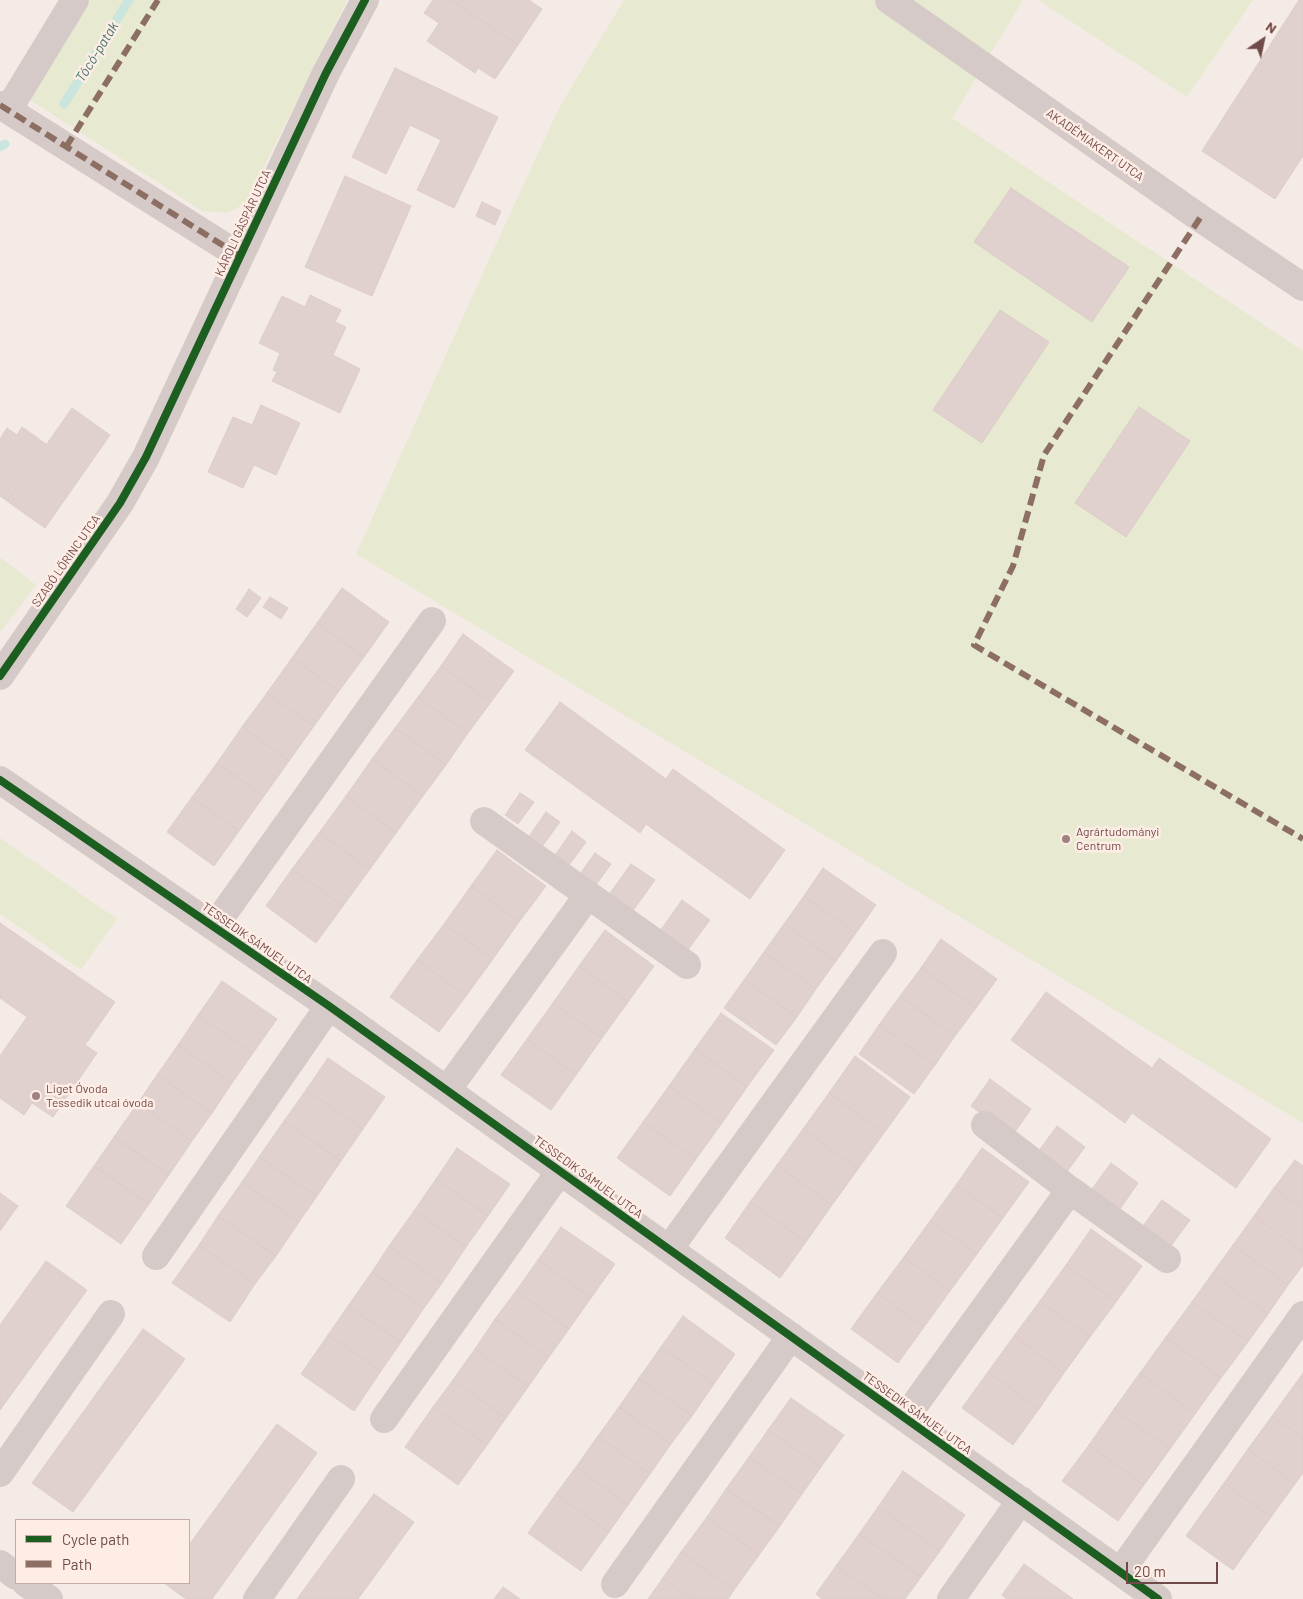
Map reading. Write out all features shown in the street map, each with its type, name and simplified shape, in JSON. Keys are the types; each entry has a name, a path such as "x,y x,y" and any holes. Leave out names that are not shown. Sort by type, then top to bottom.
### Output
{"street":[{"path":"75,0 4,107 240,256"},
{"name":"KÁROLI GÁSPÁR UTCA","path":"146,457 326,73 365,0"},
{"name":"AKADÉMIAKERT UTCA","path":"889,0 1200,218 1303,286"},
{"name":"SZABÓ LŐRINC UTCA","path":"0,676 120,503 146,457"},
{"path":"214,927 432,621"},
{"name":"TESSEDIK SÁMUEL UTCA","path":"0,780 329,1006 1158,1599"},
{"path":"484,821 687,965"},
{"path":"447,1090 588,895"},
{"path":"669,1249 883,953"},
{"path":"156,1256 329,1006"},
{"path":"985,1125 1070,1190 1167,1259"},
{"path":"384,1419 560,1171"},
{"path":"905,1418 1070,1190"},
{"path":"0,1472 111,1314"},
{"path":"1120,1572 1303,1315"},
{"path":"615,1584 790,1336"},
{"path":"257,1599 341,1479"},
{"path":"951,1599 1021,1500"},
{"path":"0,1564 15,1575"},
{"path":"27,1584 49,1599"}],"green space":[{"path":"59,0 347,0 246,203 228,213 202,211 7,85"},
{"name":"Agrártudományi Centrum","path":"624,0 1023,0 952,118 1303,351 1303,1123 356,554 559,108"},
{"path":"1038,0 1253,0 1187,97"},
{"path":"0,557 36,585 0,632"},
{"path":"0,838 117,919 81,970 0,914"}],"building":[{"path":"433,0 451,0 518,45 495,79 478,68 475,73 427,41 439,23 424,13"},
{"path":"451,0 529,0 542,9 518,45"},
{"path":"1299,0 1303,0 1303,156 1275,199 1202,151"},
{"path":"395,68 498,117 454,208 417,190 441,140 410,125 386,174 352,157"},
{"path":"345,176 411,206 372,296 305,267"},
{"path":"1011,188 1129,267 1092,322 974,242"},
{"path":"482,202 501,211 495,225 476,216"},
{"path":"310,295 341,310 335,322 346,327 333,355 360,369 340,413 272,381 277,372 273,370 280,353 259,343 282,296 305,307"},
{"path":"1000,310 1049,342 982,443 933,410"},
{"path":"261,405 300,423 276,475 254,465 243,488 208,472 233,417 252,425"},
{"path":"1139,407 1190,441 1126,537 1075,503"},
{"path":"72,408 110,435 45,528 7,501"},
{"path":"22,427 46,444 7,501 0,496 0,439 7,428 17,435"},
{"path":"342,588 389,622 364,657 317,623"},
{"path":"249,589 261,598 247,617 236,609"},
{"path":"270,597 288,608 281,619 263,607"},
{"path":"317,623 364,657 339,691 292,658"},
{"path":"463,634 514,671 491,702 441,666"},
{"path":"292,658 339,691 314,726 267,693"},
{"path":"441,666 491,702 468,733 418,697"},
{"path":"267,693 314,726 289,761 242,727"},
{"path":"418,697 468,733 446,765 395,728"},
{"path":"560,702 666,779 673,769 785,850 750,899 646,824 640,833 525,750"},
{"path":"242,727 289,761 264,796 217,763"},
{"path":"395,728 446,765 423,796 372,759"},
{"path":"372,759 423,796 396,833 346,796"},
{"path":"217,763 264,796 239,831 192,797"},
{"path":"520,793 534,802 518,824 505,815"},
{"path":"346,796 396,833 370,869 319,833"},
{"path":"192,797 239,831 214,866 167,832"},
{"path":"546,812 560,822 541,848 528,838"},
{"path":"572,831 586,842 569,865 555,855"},
{"path":"319,833 370,869 343,906 292,869"},
{"path":"497,850 546,886 519,922 471,886"},
{"path":"595,853 611,864 596,885 580,874"},
{"path":"631,864 655,880 632,912 608,896"},
{"path":"823,868 876,905 856,933 804,896"},
{"path":"292,869 343,906 316,943 266,906"},
{"path":"471,886 519,922 493,959 444,924"},
{"path":"804,896 856,933 836,961 784,924"},
{"path":"682,900 710,920 687,951 660,931"},
{"name":"Liget Óvoda Tessedik utcai óvoda","path":"0,923 115,1002 85,1045 97,1053 53,1117 32,1103 24,1115 0,1098 0,1056 27,1017 0,998"},
{"path":"444,924 493,959 466,996 417,960"},
{"path":"784,924 836,961 816,989 764,952"},
{"path":"605,930 654,966 628,1002 579,966"},
{"path":"941,939 997,979 976,1008 921,968"},
{"path":"764,952 816,989 797,1017 744,980"},
{"path":"417,960 466,996 439,1032 390,997"},
{"path":"579,966 628,1002 602,1038 553,1003"},
{"path":"921,968 976,1008 955,1036 900,996"},
{"path":"744,980 797,1017 776,1045 724,1008"},
{"path":"222,981 277,1019 253,1053 198,1015"},
{"path":"1046,992 1152,1068 1159,1058 1271,1139 1236,1188 1132,1113 1125,1123 1011,1040"},
{"path":"900,996 955,1036 935,1065 879,1025"},
{"path":"553,1003 602,1038 576,1075 527,1039"},
{"path":"721,1013 774,1050 747,1087 695,1049"},
{"path":"198,1015 253,1053 232,1083 178,1045"},
{"path":"879,1025 935,1065 914,1094 859,1054"},
{"path":"527,1039 576,1075 551,1110 501,1075"},
{"path":"178,1045 232,1083 212,1113 157,1075"},
{"path":"695,1049 747,1087 722,1123 669,1086"},
{"path":"855,1056 910,1097 884,1133 829,1093"},
{"path":"328,1058 385,1097 363,1129 306,1090"},
{"path":"157,1075 212,1113 192,1141 138,1103"},
{"path":"990,1079 1031,1109 1012,1136 971,1106"},
{"path":"669,1086 722,1123 696,1159 643,1122"},
{"path":"306,1090 363,1129 341,1161 284,1121"},
{"path":"829,1093 884,1133 858,1169 803,1129"},
{"path":"138,1103 192,1141 169,1175 114,1137"},
{"path":"284,1121 341,1161 317,1196 259,1157"},
{"path":"643,1122 696,1159 670,1196 617,1158"},
{"path":"1057,1126 1085,1147 1066,1173 1038,1152"},
{"path":"803,1129 858,1169 832,1205 777,1165"},
{"path":"114,1137 169,1175 149,1204 94,1166"},
{"path":"457,1148 510,1184 488,1216 436,1179"},
{"path":"982,1148 1029,1182 1003,1218 956,1185"},
{"path":"259,1157 317,1196 299,1222 242,1182"},
{"path":"1295,1160 1303,1166 1303,1209 1274,1188"},
{"path":"1111,1163 1138,1183 1120,1209 1092,1189"},
{"path":"777,1165 832,1205 806,1242 750,1202"},
{"path":"94,1166 149,1204 121,1244 66,1206"},
{"path":"436,1179 488,1216 466,1247 414,1211"},
{"path":"242,1182 299,1222 276,1256 218,1216"},
{"path":"956,1185 1003,1218 977,1254 930,1221"},
{"path":"1274,1188 1303,1209 1303,1252 1254,1216"},
{"path":"0,1193 18,1206 0,1231"},
{"path":"1162,1200 1190,1220 1171,1246 1143,1226"},
{"path":"750,1202 806,1242 780,1278 725,1238"},
{"path":"414,1211 466,1247 442,1283 389,1246"},
{"path":"218,1216 276,1256 255,1284 199,1245"},
{"path":"1254,1216 1303,1252 1303,1265 1288,1285 1233,1245"},
{"path":"930,1221 977,1254 950,1291 904,1257"},
{"path":"561,1227 615,1264 591,1298 538,1260"},
{"path":"1091,1229 1142,1266 1116,1302 1066,1265"},
{"path":"199,1245 255,1284 230,1322 172,1283"},
{"path":"1233,1245 1288,1285 1268,1314 1212,1274"},
{"path":"389,1246 442,1283 424,1308 372,1272"},
{"path":"904,1257 950,1291 924,1327 877,1293"},
{"path":"538,1260 591,1298 569,1329 516,1291"},
{"path":"46,1261 87,1290 0,1410 0,1325"},
{"path":"1066,1265 1116,1302 1090,1337 1040,1301"},
{"path":"372,1272 424,1308 401,1342 348,1306"},
{"path":"1212,1274 1268,1314 1248,1342 1192,1302"},
{"path":"516,1291 569,1329 549,1357 495,1319"},
{"path":"877,1293 924,1327 898,1363 851,1329"},
{"path":"1040,1301 1090,1337 1064,1373 1014,1336"},
{"path":"1192,1302 1248,1342 1221,1378 1166,1337"},
{"path":"348,1306 401,1342 381,1371 328,1335"},
{"path":"683,1316 735,1354 714,1384 661,1347"},
{"path":"495,1319 549,1357 528,1387 475,1349"},
{"path":"143,1329 185,1359 73,1512 32,1483"},
{"path":"328,1335 381,1371 354,1411 301,1374"},
{"path":"1014,1336 1064,1373 1039,1409 988,1372"},
{"path":"1166,1337 1221,1378 1195,1414 1140,1373"},
{"path":"661,1347 714,1384 692,1416 639,1378"},
{"path":"475,1349 528,1387 506,1418 453,1380"},
{"path":"988,1372 1039,1409 1013,1445 962,1408"},
{"path":"1140,1373 1195,1414 1170,1449 1114,1409"},
{"path":"1303,1373 1303,1387 1296,1383"},
{"path":"639,1378 692,1416 671,1444 619,1407"},
{"path":"453,1380 506,1418 487,1445 433,1407"},
{"path":"1296,1383 1303,1387 1303,1438 1272,1416"},
{"path":"791,1398 844,1435 821,1467 768,1430"},
{"path":"433,1407 487,1445 458,1485 405,1447"},
{"path":"619,1407 671,1444 650,1474 598,1436"},
{"path":"1114,1409 1170,1449 1144,1485 1089,1445"},
{"path":"1272,1416 1303,1438 1303,1473 1295,1484 1248,1449"},
{"path":"277,1424 317,1453 212,1599 186,1599 165,1584 190,1584 190,1544"},
{"path":"768,1430 821,1467 802,1494 749,1457"},
{"path":"598,1436 650,1474 628,1505 576,1467"},
{"path":"1089,1445 1144,1485 1118,1521 1062,1481"},
{"path":"1248,1449 1295,1484 1271,1517 1224,1483"},
{"path":"749,1457 802,1494 780,1526 726,1489"},
{"path":"576,1467 628,1505 609,1532 556,1494"},
{"path":"903,1471 965,1515 940,1551 878,1507"},
{"path":"1224,1483 1271,1517 1233,1570 1186,1536"},
{"path":"726,1489 780,1526 759,1555 707,1517"},
{"path":"374,1494 414,1522 358,1599 297,1599"},
{"path":"556,1494 609,1532 581,1571 528,1533"},
{"path":"878,1507 940,1551 921,1577 859,1534"},
{"path":"707,1517 759,1555 734,1590 681,1552"},
{"path":"859,1534 921,1577 905,1599 883,1599 836,1566"},
{"path":"681,1552 734,1590 728,1599 692,1599 663,1578"},
{"path":"1024,1564 1073,1599 1007,1599 1002,1595"},
{"path":"836,1566 883,1599 822,1599 816,1594"},
{"path":"663,1578 692,1599 648,1599"},
{"path":"503,1587 520,1599 494,1599"}],"waterway":[{"name":"Tócó-patak","path":"64,104 129,0"},
{"name":"Tócó-patak","path":"0,147 5,144"}],"marked path":[{"path":"66,147 158,0"},
{"path":"0,105 240,256"},
{"path":"1200,218 1044,455 1013,566 974,645 1303,839"}],"cycle path":[{"path":"0,676 120,503 146,457 326,73 365,0"},
{"path":"0,780 329,1006 1158,1599"}],"place":[{"name":"Agrártudományi Centrum","path":"1066,839"},
{"name":"Liget Óvoda Tessedik utcai óvoda","path":"36,1096"}]}
